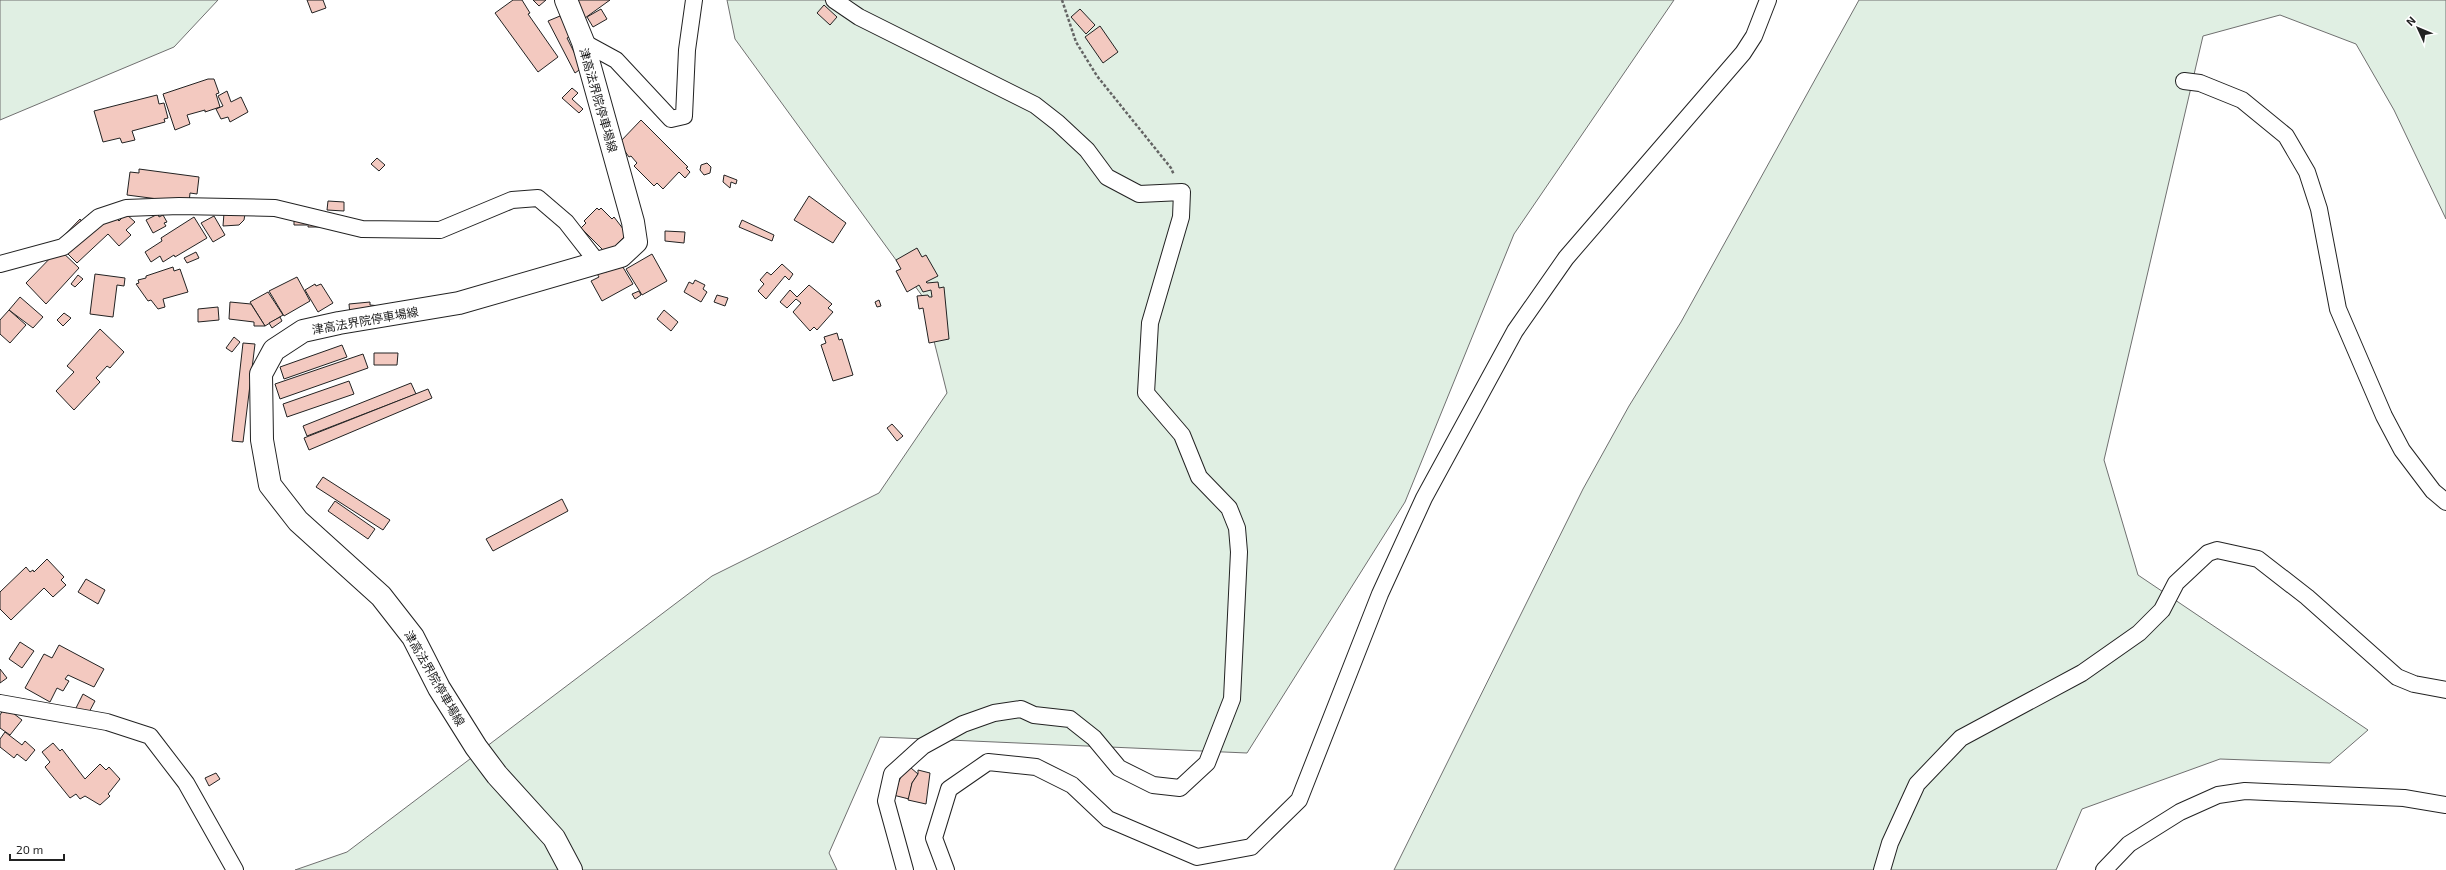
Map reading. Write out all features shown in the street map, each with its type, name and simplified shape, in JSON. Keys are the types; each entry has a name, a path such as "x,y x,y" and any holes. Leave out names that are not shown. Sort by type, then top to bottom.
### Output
{"main road":[{"name":"津高法界院停車場線","path":"566,0 583,42 633,222 636,242 621,256 459,303 339,323 303,331 274,350 261,374 262,440 270,484 298,521 381,596 413,637 439,688 476,747 497,775 554,838 571,870"}],"street":[{"path":"583,42 616,60 671,119 684,116 686,50 694,0"},
{"path":"834,0 859,17 1034,105 1058,123 1087,150 1107,177 1139,194 1182,192 1180,218 1150,323 1146,393 1182,436 1199,477 1229,508 1237,528 1239,552 1232,699 1207,763 1180,788 1153,785 1119,768 1094,738 1070,719 1034,715 1021,709 994,713 963,724 923,746 892,774 886,801 905,870"},
{"path":"946,870 934,838 949,789 988,762 1036,766 1072,785 1108,819 1197,857 1251,847 1299,800 1380,594 1424,498 1515,331 1566,258 1743,52 1754,36 1768,0"},
{"path":"2184,81 2200,83 2242,100 2286,136 2307,172 2319,209 2338,309 2381,409 2402,450 2433,491 2446,502"},
{"path":"0,264 63,247 99,217 126,208 180,206 275,208 362,229 440,230 512,200 538,198 566,222 598,263"},
{"path":"1882,870 1890,843 1917,784 1961,738 2082,673 2139,633 2162,610 2176,583 2208,552 2217,550 2258,559 2307,597 2397,677 2414,684 2446,690"},
{"path":"0,703 107,722 150,736 186,783 235,870"},
{"path":"2104,870 2129,844 2180,812 2218,795 2245,791 2404,798 2446,805"}],"path":[{"path":"1062,0 1080,49 1097,76 1170,168 1182,192"}],"green space":[{"path":"0,0 218,0 174,47 0,120"},
{"path":"727,0 1674,0 1514,234 1405,502 1247,753 880,737 829,853 837,870 295,870 347,852 712,576 879,493 947,393 923,297 735,39"},
{"path":"1859,0 2446,0 2446,219 2394,110 2356,44 2280,15 2203,36 2104,460 2138,575 2368,730 2330,763 2220,759 2082,809 2056,870 1394,870 1583,489 1629,406 1681,322"}],"building":[{"path":"307,0 323,0 326,8 312,13"},
{"path":"513,0 522,0 530,13 528,14 558,57 538,72 495,13"},
{"path":"533,0 546,0 539,6"},
{"path":"575,0 610,0 585,18"},
{"path":"824,5 837,17 830,25 817,13"},
{"path":"601,9 607,19 593,27 587,17"},
{"path":"1080,9 1095,25 1086,34 1071,17"},
{"path":"560,16 571,36 567,38 582,68 575,73 548,21"},
{"path":"1100,26 1118,52 1103,63 1085,37"},
{"path":"208,79 214,79 219,93 216,94 220,107 205,112 205,110 187,115 190,124 175,130 163,94"},
{"path":"572,88 578,93 572,99 583,109 579,113 562,98"},
{"path":"227,91 231,102 241,97 248,112 230,122 228,117 221,119 216,109 223,106 218,96"},
{"path":"157,95 159,104 164,103 168,118 164,119 165,122 132,131 135,140 122,143 120,138 103,142 94,111"},
{"path":"641,120 688,167 686,168 690,172 685,178 679,172 663,189 657,183 654,186 634,166 637,163 631,156 629,157 619,143"},
{"path":"377,158 385,165 379,171 371,164"},
{"path":"707,163 711,167 710,173 704,175 700,170 701,165"},
{"path":"139,169 199,177 197,194 190,193 189,203 158,202 158,199 127,195 130,172 139,173"},
{"path":"724,175 737,180 736,184 731,182 730,188 723,182"},
{"path":"809,196 846,223 833,243 794,220"},
{"path":"328,201 344,202 344,211 327,210"},
{"path":"597,208 599,210 601,208 612,219 614,217 627,234 607,254 581,228 586,223 584,221"},
{"path":"108,210 119,221 126,214 135,222 126,230 131,235 119,246 108,234 77,263 57,243 80,219 82,222 89,214 96,222"},
{"path":"224,213 245,214 244,220 239,225 223,226"},
{"path":"158,214 159,217 163,215 167,222 164,223 166,226 153,233 146,220"},
{"path":"214,216 225,235 213,242 201,223"},
{"path":"194,217 207,238 175,257 174,255 163,262 160,256 151,262 145,252 162,241 161,238"},
{"path":"294,218 306,218 307,225 294,225"},
{"path":"308,220 321,227 308,227"},
{"path":"742,220 774,235 772,241 739,227"},
{"path":"665,231 685,232 684,243 665,241"},
{"path":"917,248 922,257 926,255 938,276 926,282 938,282 939,288 944,287 949,339 929,343 923,308 919,309 917,296 928,295 929,297 932,297 931,290 923,292 919,285 907,292 896,271 901,269 896,260"},
{"path":"59,249 79,268 46,304 26,283"},
{"path":"196,252 199,258 187,263 184,258"},
{"path":"652,254 667,281 642,295 626,269"},
{"path":"621,264 633,284 602,301 591,281 599,277 596,272 604,268 606,272"},
{"path":"782,264 793,274 789,280 785,276 766,299 758,291 764,284 760,280 767,272 771,275"},
{"path":"173,267 174,271 180,269 188,292 163,299 165,307 158,309 151,300 148,301 136,284 139,283 138,280 146,278 146,276"},
{"path":"95,274 125,278 124,286 117,285 113,317 90,314"},
{"path":"78,275 83,279 75,287 71,284"},
{"path":"297,277 310,301 284,316 269,291"},
{"path":"695,280 705,285 703,289 707,292 701,302 684,292 689,282 693,284"},
{"path":"315,284 316,286 321,284 333,303 318,312 305,290"},
{"path":"809,285 832,304 828,308 833,312 817,330 814,327 810,331 793,312 801,303 796,299 787,308 780,302 790,290 797,297"},
{"path":"639,291 641,295 635,299 632,294"},
{"path":"268,292 283,315 265,326 250,302"},
{"path":"717,295 728,298 725,306 714,302"},
{"path":"20,297 43,317 33,328 9,310"},
{"path":"879,300 881,306 877,307 875,302"},
{"path":"230,302 251,304 265,326 254,326 254,322 229,319"},
{"path":"370,302 370,305 381,306 350,315 349,304"},
{"path":"218,307 219,320 198,322 198,309"},
{"path":"9,310 26,325 10,343 0,334 0,320"},
{"path":"664,310 678,322 671,331 657,319"},
{"path":"64,313 71,318 63,326 57,320"},
{"path":"280,317 282,321 272,328 269,323"},
{"path":"100,329 124,352 110,368 107,366 96,378 100,382 74,410 56,391 74,372 67,366"},
{"path":"837,333 839,340 842,339 853,375 833,381 821,345 826,343 824,337"},
{"path":"234,337 240,342 232,352 226,348"},
{"path":"243,343 255,344 243,442 232,441"},
{"path":"342,345 347,357 284,379 280,367"},
{"path":"374,353 398,353 397,365 374,365"},
{"path":"363,354 368,368 280,399 275,384"},
{"path":"349,381 354,394 287,417 283,404"},
{"path":"411,383 416,394 307,436 303,426"},
{"path":"428,389 432,398 309,450 304,438"},
{"path":"892,424 903,436 897,441 887,428"},
{"path":"323,477 390,520 383,530 316,487"},
{"path":"562,499 568,511 493,551 486,539"},
{"path":"335,501 375,529 368,539 328,511"},
{"path":"47,559 64,577 61,580 66,585 53,597 44,588 11,620 0,609 0,592 26,567 30,572 33,570 34,572"},
{"path":"86,579 105,590 98,604 78,592"},
{"path":"20,642 34,651 22,668 9,659"},
{"path":"59,645 104,669 94,687 68,675 65,679 69,681 63,691 57,688 50,702 25,688 44,654 52,658"},
{"path":"0,669 7,678 0,683"},
{"path":"83,694 95,701 87,716 75,710"},
{"path":"3,710 7,713 9,710 22,720 10,735 0,728 0,715"},
{"path":"5,732 22,745 25,741 35,750 26,761 17,754 14,758 0,747 0,739"},
{"path":"53,743 60,751 62,749 85,779 100,764 106,770 109,767 120,779 108,794 110,796 100,805 85,796 80,799 76,794 70,798 45,767 50,762 42,752"},
{"path":"911,768 918,774 912,783 909,799 893,795 903,772"},
{"path":"918,770 930,773 926,804 908,800 912,783 918,774"},
{"path":"216,773 220,779 209,786 205,778"}]}
